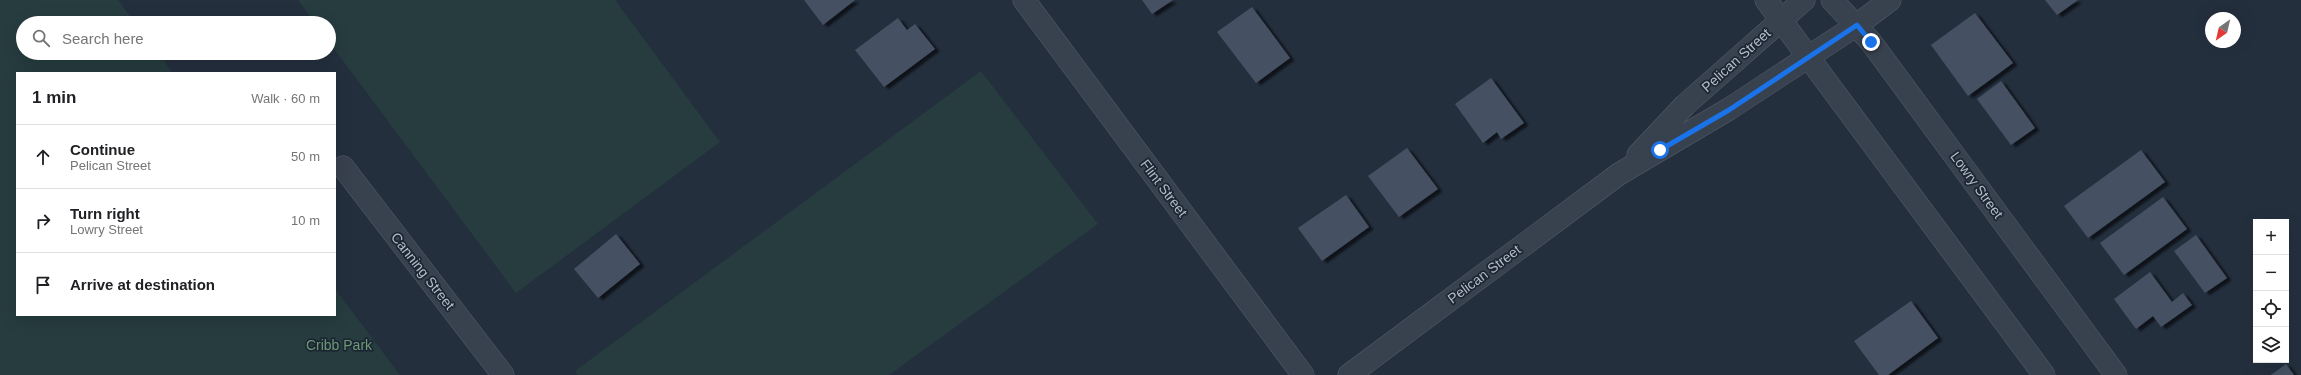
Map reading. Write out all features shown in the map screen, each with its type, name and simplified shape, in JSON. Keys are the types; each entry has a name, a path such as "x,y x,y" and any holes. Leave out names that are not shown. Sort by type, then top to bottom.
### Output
{"street":[{"name":"Flint Street","path":"1024,0 1303,375"},
{"path":"1766,0 2044,375"},
{"name":"Pelican Street","path":"1619,174 1686,105 1804,0"},
{"name":"Lowry Street","path":"1832,0 1857,25 2116,375"},
{"name":"Pelican Street","path":"1349,375 1619,174 1729,110 1857,25 1890,0"},
{"name":"Canning Street","path":"343,167 503,375"}],"green space":[{"name":"Cribb Park","path":"0,0 118,0 130,16 16,16 16,60 163,60 172,72 16,72 16,316 336,316 336,290 400,375 0,375"},
{"path":"298,0 615,0 720,142 516,293 336,51 336,16 310,16"},
{"path":"981,71 1098,224 889,375 578,375 575,371"}],"building":[{"path":"804,0 855,0 823,25"},
{"path":"1142,0 1173,0 1152,14"},
{"path":"2045,0 2078,0 2057,15"},
{"path":"1252,7 1290,58 1256,83 1217,32"},
{"path":"1975,13 2013,63 1968,96 1931,45"},
{"path":"898,18 907,30 915,24 935,49 884,87 855,50"},
{"path":"1491,78 1524,123 1501,139 1497,132 1483,143 1455,104"},
{"path":"2001,81 2035,128 2011,145 1977,99"},
{"path":"1407,148 1438,189 1399,217 1368,176"},
{"path":"2141,150 2165,182 2088,238 2064,206"},
{"path":"1346,195 1369,227 1322,261 1298,228"},
{"path":"2163,197 2187,229 2124,275 2100,243"},
{"path":"616,234 640,264 598,298 574,269"},
{"path":"2196,235 2227,278 2205,293 2174,251"},
{"path":"2150,272 2172,302 2183,293 2192,305 2161,327 2153,316 2136,329 2114,299"},
{"path":"1911,301 1938,338 1888,375 1879,375 1854,341"},
{"path":"2286,364 2294,375 2271,375"}],"route":[{"path":"1660,150 1729,110 1857,25 1871,42"}]}
